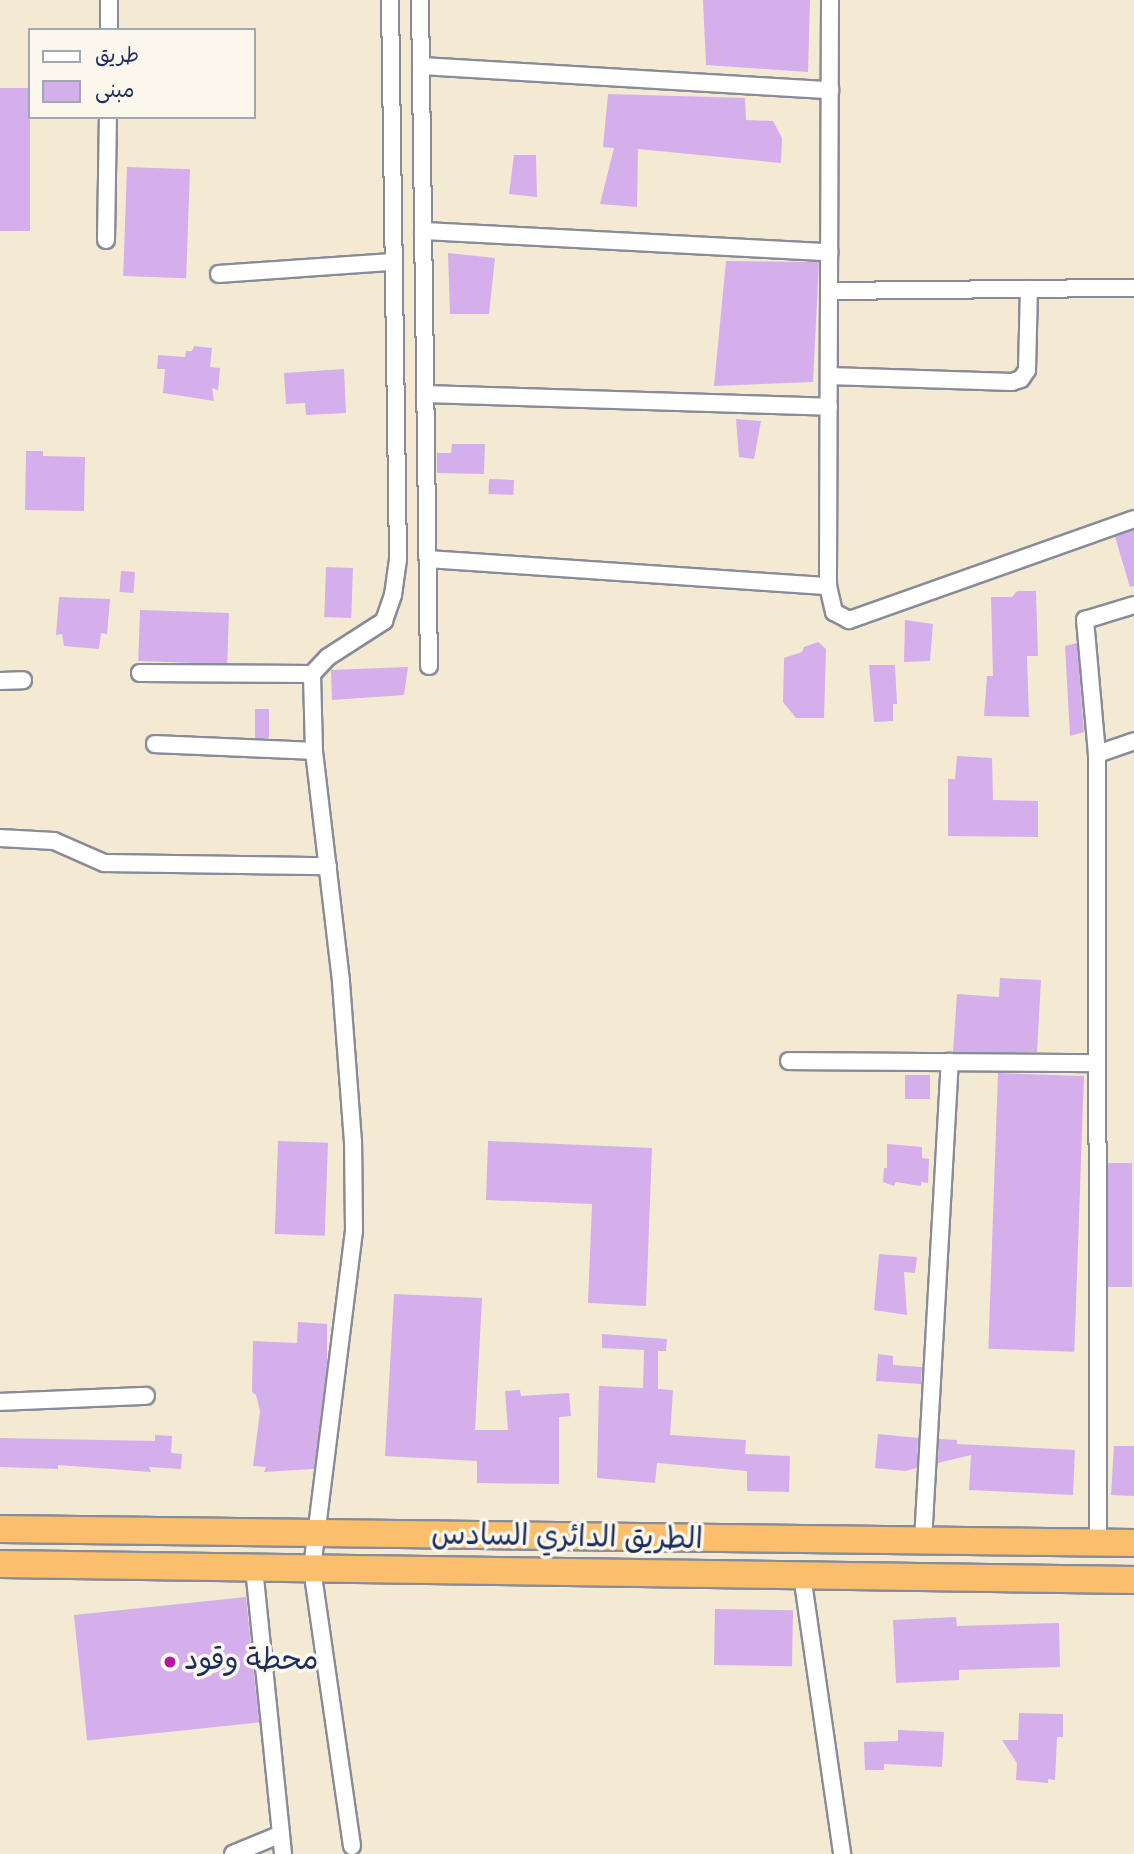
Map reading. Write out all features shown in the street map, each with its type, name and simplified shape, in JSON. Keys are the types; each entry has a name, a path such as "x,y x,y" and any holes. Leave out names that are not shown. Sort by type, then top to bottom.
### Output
{"highway":[{"name":"الطريق الدائري السادس","path":"0,1529 1134,1543"},
{"name":"الطريق الدائري السادس","path":"0,1564 1134,1580"}],"street":[{"path":"109,28 110,0"},
{"path":"352,1846 312,1568 354,1231 353,1142 341,981 314,751 312,674 328,657 384,621 393,595 398,559 390,0"},
{"path":"420,0 429,666"},
{"path":"830,0 828,586 834,612 849,620 1134,519"},
{"path":"421,66 830,90"},
{"path":"106,240 108,119"},
{"path":"423,231 830,252"},
{"path":"219,274 392,262"},
{"path":"830,292 1134,288"},
{"path":"829,376 1012,382 1021,379 1027,370 1029,289"},
{"path":"425,394 829,407"},
{"path":"428,559 828,586"},
{"path":"1098,1543 1097,754 1085,620 1134,604"},
{"path":"140,673 312,674"},
{"path":"0,681 23,680"},
{"path":"1097,754 1134,741"},
{"path":"155,744 314,751"},
{"path":"0,838 54,841 104,863 328,866"},
{"path":"789,1061 1097,1063"},
{"path":"923,1541 950,1062"},
{"path":"0,1402 146,1396"},
{"path":"254,1568 283,1854"},
{"path":"802,1575 842,1854"},
{"path":"233,1854 281,1834"}],"building":[{"path":"703,0 810,0 808,72 706,65"},
{"path":"0,88 28,88 30,231 0,231"},
{"path":"608,94 745,98 746,120 773,121 782,138 781,163 638,149 637,207 600,204 614,148 603,147"},
{"path":"514,155 536,155 537,197 509,194"},
{"path":"127,167 190,169 186,278 123,276"},
{"path":"448,253 495,258 489,314 450,314"},
{"path":"726,261 819,262 813,382 714,386"},
{"path":"194,346 212,348 210,367 220,368 218,390 212,388 214,401 163,393 165,369 157,369 158,355 185,357 186,351 192,351"},
{"path":"344,369 346,413 306,415 305,403 286,404 284,373"},
{"path":"736,419 761,421 754,459 739,457"},
{"path":"452,444 485,444 484,474 437,473 437,453 451,453"},
{"path":"26,451 43,451 43,456 85,457 84,511 25,510"},
{"path":"489,479 514,480 513,495 488,494"},
{"path":"1134,530 1134,586 1130,587 1115,537"},
{"path":"326,567 353,568 351,618 324,617"},
{"path":"121,571 135,572 134,593 120,592"},
{"path":"1017,591 1036,591 1038,656 1027,656 1029,717 984,716 987,676 993,676 991,597 1012,597"},
{"path":"59,597 110,599 107,634 101,633 99,649 64,646 62,634 56,635"},
{"path":"140,610 229,613 227,664 138,661"},
{"path":"905,620 933,624 930,661 904,662"},
{"path":"818,642 826,649 824,718 796,718 783,702 784,658 802,652 804,647"},
{"path":"1077,643 1084,732 1070,736 1065,646"},
{"path":"869,665 895,665 897,704 893,704 893,721 874,722"},
{"path":"408,667 404,695 332,700 331,670"},
{"path":"255,709 269,709 269,738 255,738"},
{"path":"957,756 992,758 993,800 1038,801 1038,837 948,836 948,779 955,779"},
{"path":"1000,978 1041,980 1037,1052 953,1052 957,994 999,997"},
{"path":"998,1073 1084,1076 1074,1352 988,1349"},
{"path":"905,1075 930,1075 930,1099 905,1099"},
{"path":"278,1141 328,1143 325,1236 275,1234"},
{"path":"488,1141 652,1148 646,1306 588,1303 592,1204 486,1200"},
{"path":"887,1144 922,1147 922,1158 929,1159 928,1183 921,1182 921,1186 896,1182 894,1186 883,1182 884,1168 887,1168"},
{"path":"1108,1163 1132,1163 1132,1287 1108,1287"},
{"path":"879,1254 917,1257 915,1273 904,1272 907,1315 874,1310"},
{"path":"394,1294 482,1298 475,1430 508,1430 505,1391 520,1390 521,1396 569,1393 571,1416 559,1417 559,1484 477,1483 477,1461 385,1456"},
{"path":"298,1322 327,1324 327,1364 314,1469 264,1472 266,1467 253,1466 260,1411 256,1395 252,1392 253,1341 297,1343"},
{"path":"602,1334 667,1339 666,1351 658,1351 658,1389 673,1390 670,1435 746,1440 745,1454 790,1456 789,1492 747,1491 747,1471 657,1463 655,1483 597,1478 599,1386 643,1388 644,1350 602,1348"},
{"path":"878,1354 893,1356 893,1365 922,1367 921,1384 876,1381"},
{"path":"878,1434 918,1438 917,1468 905,1471 875,1468"},
{"path":"155,1435 172,1436 171,1453 182,1454 181,1469 149,1467 151,1472 58,1465 58,1469 0,1467 0,1438 155,1441"},
{"path":"939,1439 957,1440 957,1444 1075,1450 1073,1495 969,1490 971,1455 938,1463"},
{"path":"1114,1446 1134,1446 1134,1496 1111,1495"},
{"name":"محطة وقود","path":"246,1597 259,1722 87,1740 74,1615"},
{"path":"715,1609 793,1610 792,1666 714,1665"},
{"path":"956,1617 957,1626 1059,1623 1060,1667 959,1670 959,1680 896,1683 893,1620"},
{"path":"1019,1713 1063,1714 1063,1737 1057,1737 1055,1780 1048,1779 1048,1783 1016,1780 1017,1763 1002,1740 1018,1740"},
{"path":"898,1730 944,1732 942,1767 884,1764 884,1770 865,1770 864,1742 898,1741"}],"place":[{"name":"محطة وقود","path":"170,1662"}]}
